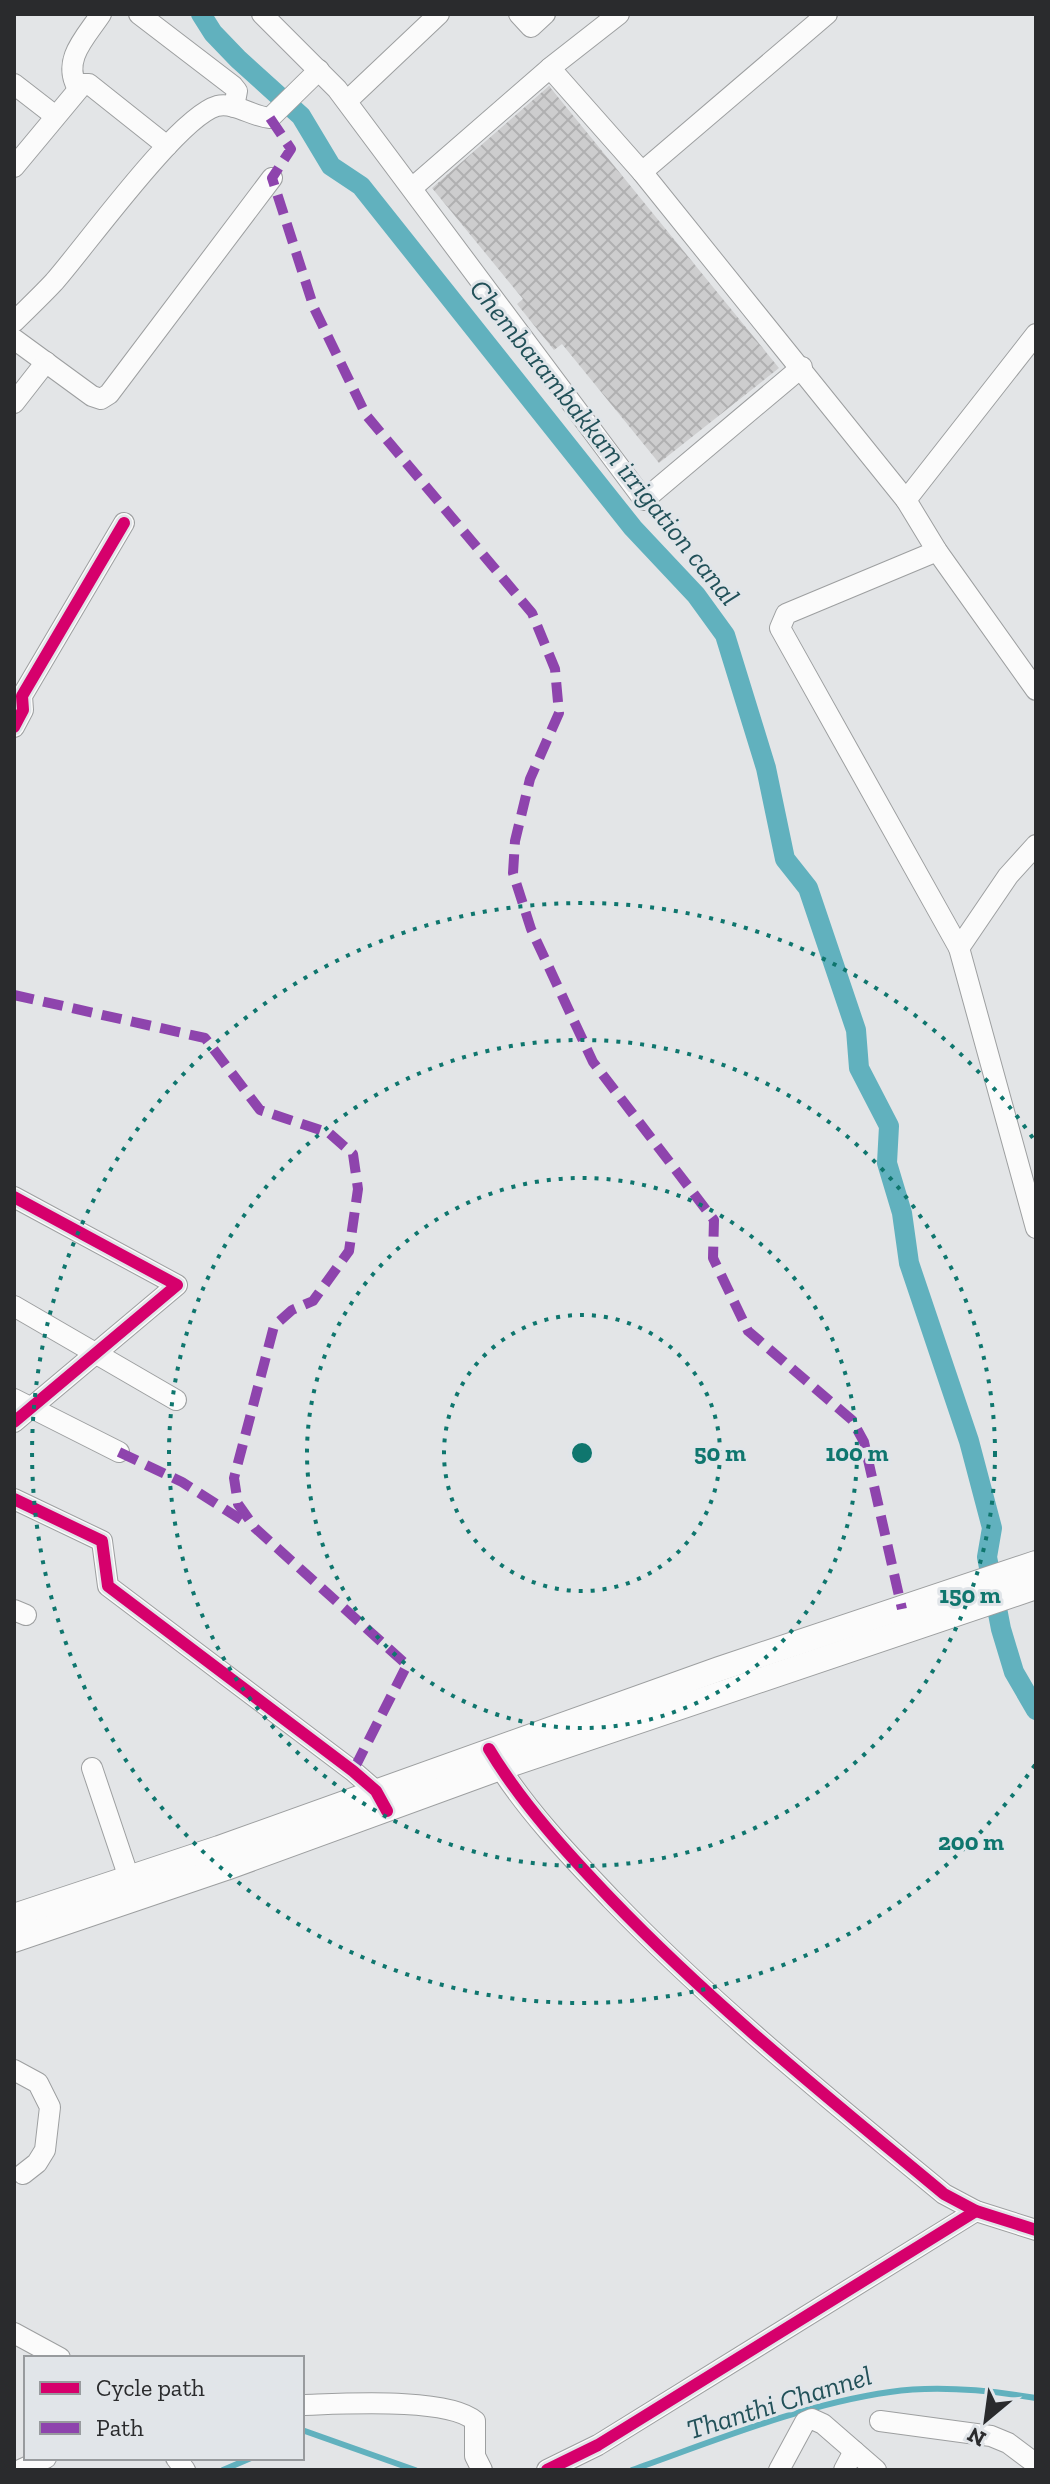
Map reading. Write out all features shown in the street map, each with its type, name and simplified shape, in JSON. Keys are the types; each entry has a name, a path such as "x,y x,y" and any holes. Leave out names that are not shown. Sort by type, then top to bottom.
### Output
{"main road":[{"path":"14,1940 495,1759 1034,1576"},
{"path":"14,1916 382,1801"}],"street":[{"path":"77,87 71,77 72,56 101,14"},
{"path":"139,14 233,86 237,91 234,107"},
{"path":"262,14 347,101 644,500 802,367"},
{"path":"347,101 439,14"},
{"path":"519,14 531,27 545,14"},
{"path":"412,188 550,68 619,14"},
{"path":"642,172 827,14"},
{"path":"550,68 642,172 906,500 937,551 1036,690"},
{"path":"14,322 52,284 167,146 217,106 234,107 258,117 270,118 319,70"},
{"path":"14,84 54,115"},
{"path":"14,167 77,87 89,84 167,146"},
{"path":"14,339 92,396 101,399 109,394 272,178"},
{"path":"906,500 1036,334"},
{"path":"14,403 46,362"},
{"path":"14,727 23,710 18,692 124,523"},
{"path":"937,551 786,614 780,628 959,948 1036,1228"},
{"path":"959,948 1008,876 1036,845"},
{"path":"14,1197 177,1285 95,1353 22,1403 14,1422"},
{"path":"14,1306 176,1400"},
{"path":"22,1403 119,1452"},
{"path":"14,1499 102,1541 108,1586 382,1801"},
{"path":"495,1759 586,1872 664,1955 747,2030 944,2194 976,2211 1036,2230"},
{"path":"92,1768 129,1878"},
{"path":"14,2070 38,2083 50,2107 45,2150 37,2163 23,2174"},
{"path":"547,2470 598,2445 976,2211"},
{"path":"14,2333 56,2356"},
{"path":"304,2405 376,2403 463,2410 475,2421 475,2456 482,2470"},
{"path":"779,2470 805,2422 812,2419 876,2470"},
{"path":"880,2421 991,2436 1008,2443 1036,2464"},
{"path":"844,2470 854,2451"},
{"path":"20,2470 42,2460"}],"building":[{"path":"549,86 779,368 659,463 562,344 554,350 517,304 523,299 432,188"}],"waterway":[{"name":"Chembarambakkam irrigation canal","path":"201,14 213,33 238,59 301,116 331,166 361,186 633,528 696,595 725,635 766,768 785,859 808,888 856,1030 859,1068 889,1126 887,1163 902,1213 909,1263 969,1441 992,1528 987,1557 1001,1629 1014,1672 1036,1710"},
{"name":"Thanthi Channel","path":"632,2470 825,2405 890,2392 945,2389 1036,2398"},
{"name":"Thanthi Channel","path":"304,2431 415,2470"},
{"name":"Thanthi Channel","path":"223,2470 246,2460"}],"marked path":[{"path":"270,118 291,149 272,178 314,308 366,415 532,613 555,669 559,713 530,779 515,841 513,873 531,929 593,1062 714,1220 713,1258 748,1331 852,1420 864,1442 902,1609"},
{"path":"14,995 205,1038 260,1110 329,1133 353,1154 358,1189 349,1251 313,1301 292,1310 274,1326 234,1478 238,1504 255,1528 407,1665 353,1771"},
{"path":"119,1452 182,1482 248,1524"}],"cycle path":[{"path":"14,727 23,710 22,696 124,523"},
{"path":"14,1197 177,1285 14,1422"},
{"path":"14,1499 102,1541 108,1586 353,1771 376,1791 387,1811"},
{"path":"489,1749 531,1809 579,1865 651,1939 732,2015 944,2194 976,2211 1036,2230"},
{"path":"547,2470 598,2445 976,2211"}]}
